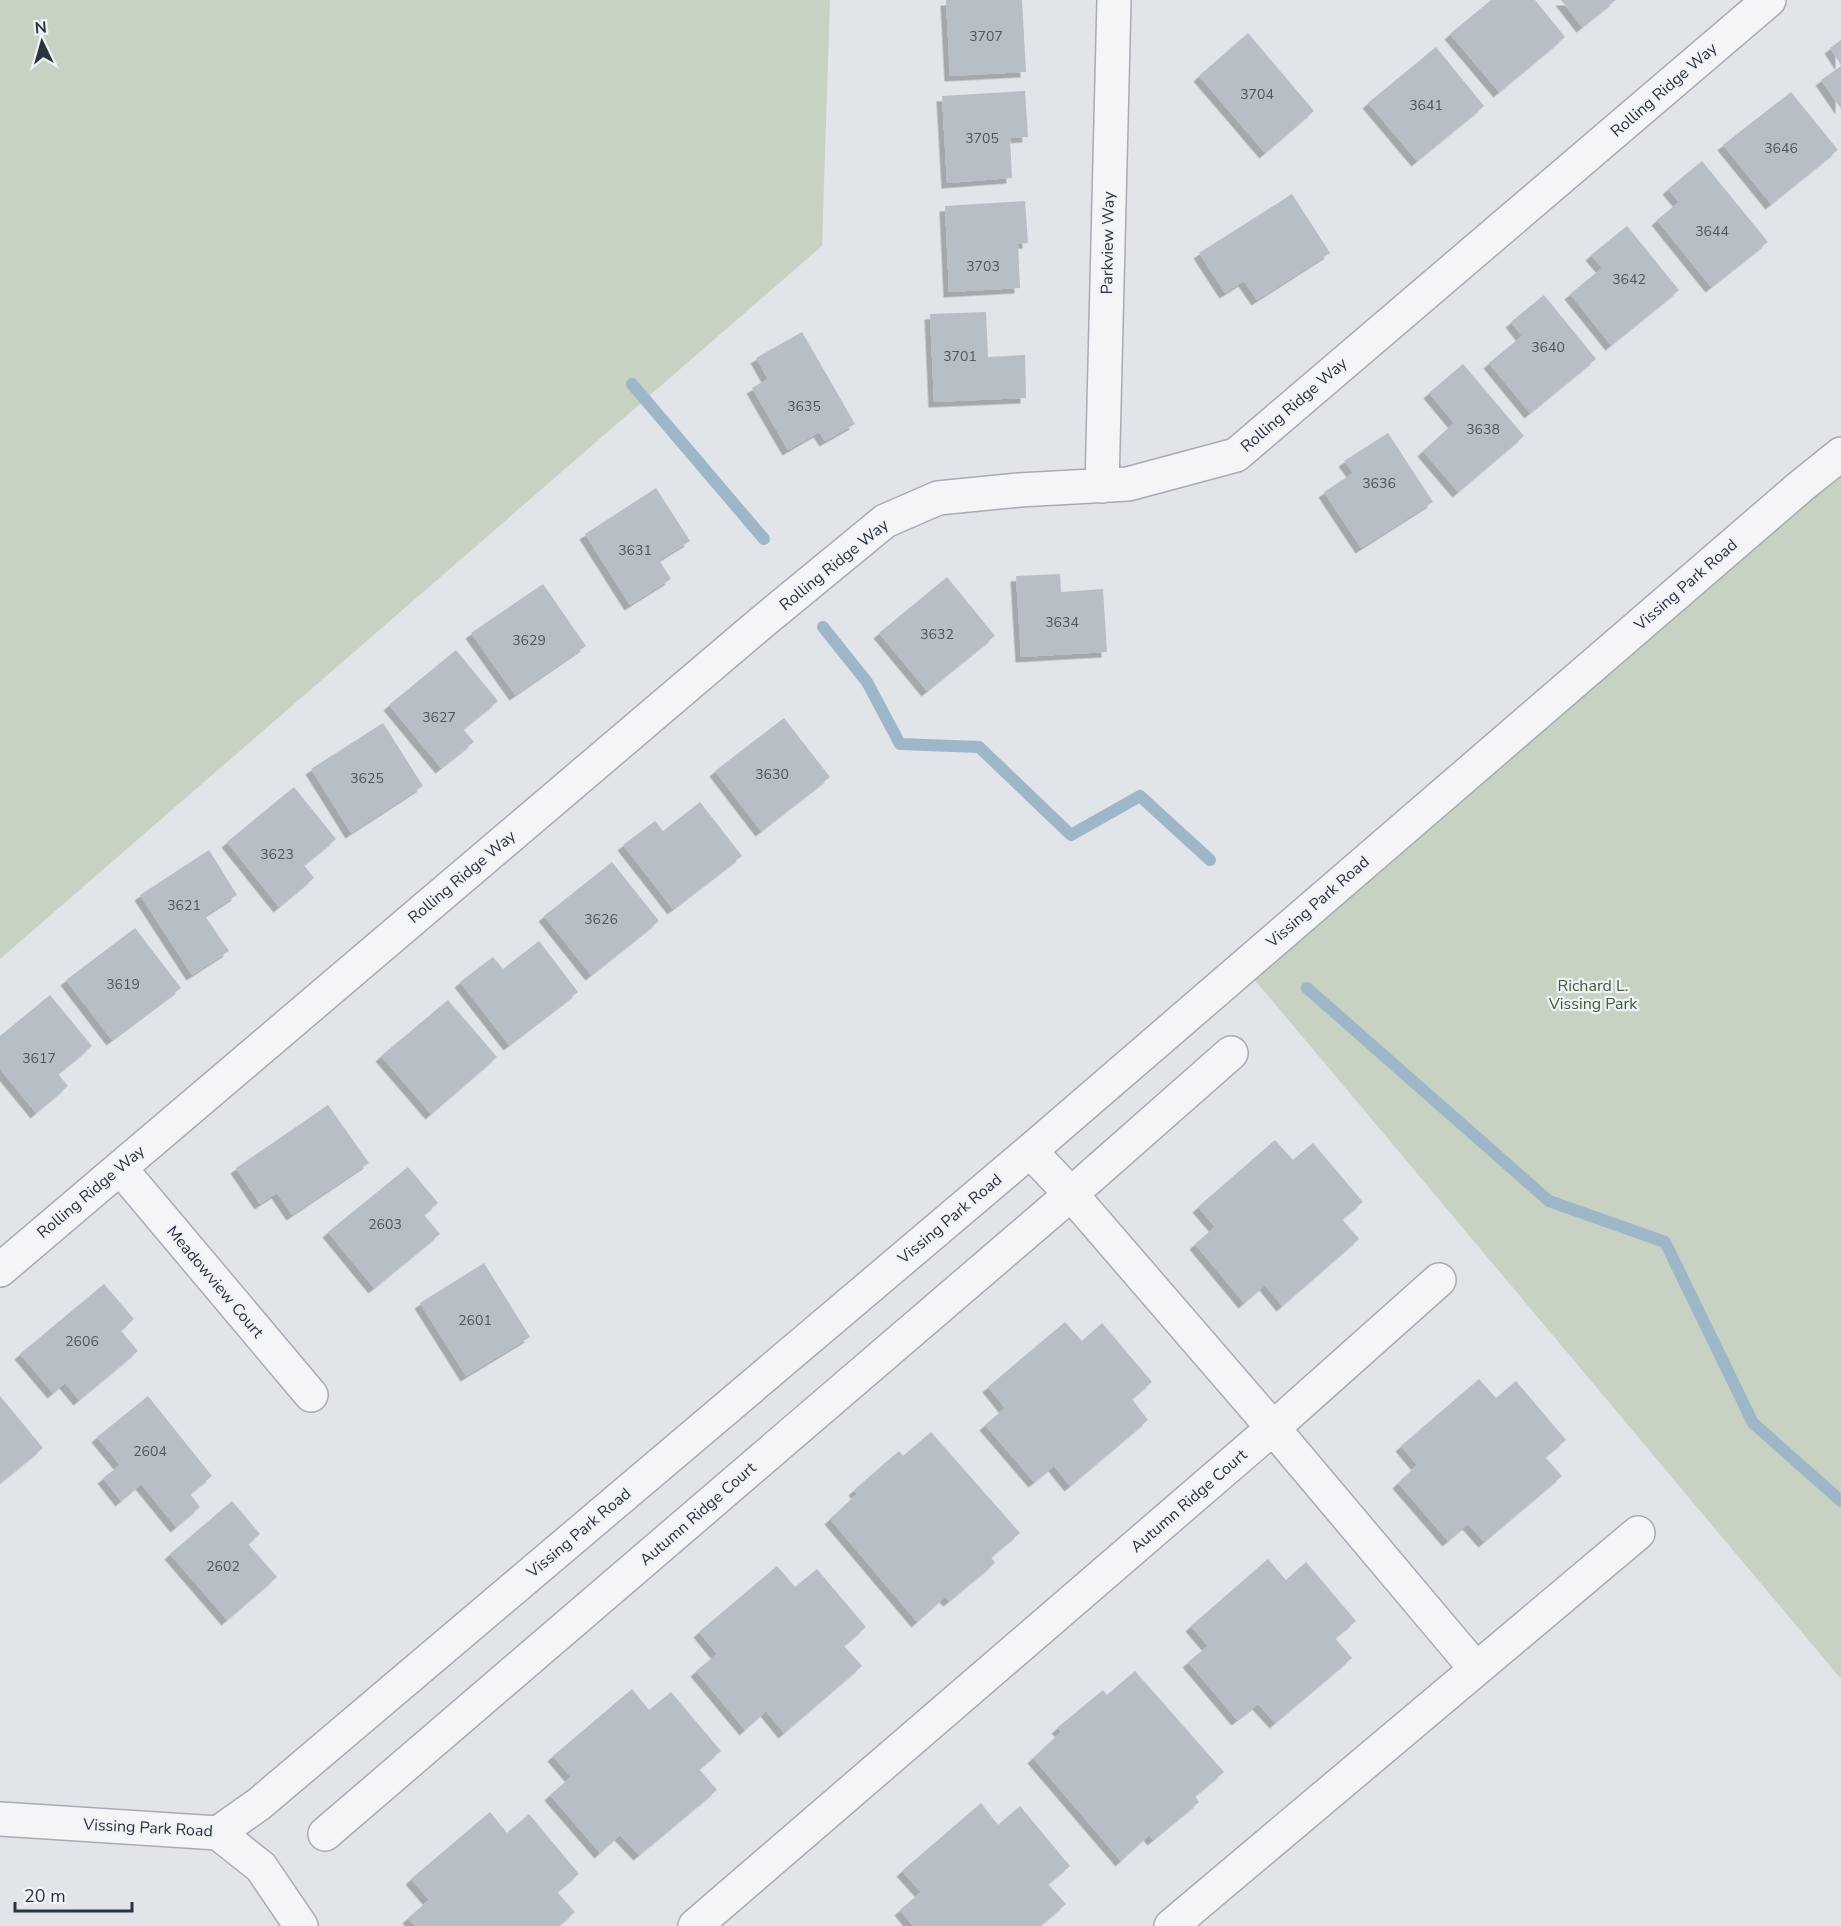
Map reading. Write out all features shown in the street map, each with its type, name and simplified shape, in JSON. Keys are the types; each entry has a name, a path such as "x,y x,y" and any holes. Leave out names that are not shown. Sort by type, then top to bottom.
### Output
{"street":[{"name":"Parkview Way","path":"1102,486 1114,0"},
{"name":"Rolling Ridge Way","path":"0,1270 760,623 885,521 938,498 1019,490 1128,484 1236,455 1769,0"},
{"name":"Vissing Park Road","path":"0,1819 218,1833 259,1804 1030,1151 1841,454"},
{"name":"Autumn Ridge Court","path":"325,1834 1071,1194 1231,1053"},
{"path":"1030,1151 1071,1194 1273,1428 1476,1669"},
{"name":"Meadowview Court","path":"120,1168 311,1395"},
{"name":"Autumn Ridge Court","path":"695,1926 1273,1428 1439,1280"},
{"path":"1171,1926 1638,1533"},
{"path":"218,1833 261,1867 301,1926"}],"green space":[{"path":"0,0 830,0 822,246 0,959"},
{"name":"Richard L. Vissing Park","path":"1841,451 1841,1679 1244,967"}],"building":[{"path":"946,0 1022,0 1026,72 950,76"},
{"path":"1491,0 1535,0 1565,37 1499,92 1450,34"},
{"path":"1561,0 1616,0 1582,27"},
{"path":"1248,33 1314,111 1265,153 1199,76"},
{"path":"1841,40 1841,65 1830,48"},
{"path":"1436,47 1484,106 1417,161 1368,103"},
{"path":"1841,66 1841,109 1821,80"},
{"path":"1025,91 1028,137 1010,138 1012,178 947,183 942,96"},
{"path":"1791,92 1838,150 1771,204 1723,145"},
{"path":"1702,161 1768,242 1711,287 1657,220 1679,202 1668,189"},
{"path":"1292,194 1330,253 1257,300 1244,281 1225,293 1199,253"},
{"path":"1025,201 1028,243 1018,244 1020,288 949,292 945,206"},
{"path":"1627,226 1679,290 1611,345 1570,294 1602,268 1591,255"},
{"path":"1544,295 1596,359 1530,413 1489,363 1522,336 1511,322"},
{"path":"986,312 988,357 1025,355 1026,398 934,402 930,314"},
{"path":"802,332 855,424 825,441 819,432 788,450 752,388 768,379 756,358"},
{"path":"1463,364 1524,436 1458,492 1423,451 1454,423 1429,393"},
{"path":"1388,433 1433,502 1361,548 1324,492 1353,473 1344,461"},
{"path":"656,488 690,541 659,560 671,579 630,605 585,534"},
{"path":"1060,574 1061,592 1103,589 1107,652 1021,657 1016,576"},
{"path":"947,577 995,636 927,691 879,633"},
{"path":"543,584 586,646 515,695 471,633"},
{"path":"456,650 498,701 463,729 474,742 441,768 389,705"},
{"path":"784,718 830,777 761,831 715,771"},
{"path":"383,723 423,786 351,833 311,769"},
{"path":"294,787 336,839 304,865 314,878 279,907 227,842"},
{"path":"700,802 742,856 673,909 623,845 655,821 663,831"},
{"path":"209,850 237,895 205,916 229,951 192,975 140,895"},
{"path":"612,862 659,921 591,975 544,916"},
{"path":"135,928 181,988 112,1040 66,980"},
{"path":"539,941 578,992 509,1045 460,982 493,957 503,969"},
{"path":"50,995 92,1046 58,1074 68,1086 36,1113 0,1069 0,1036"},
{"path":"448,1000 497,1057 431,1114 381,1056"},
{"path":"328,1105 369,1163 292,1215 277,1193 260,1204 236,1168"},
{"path":"1275,1140 1293,1160 1313,1143 1363,1202 1342,1219 1359,1239 1282,1306 1265,1285 1244,1303 1195,1244 1215,1227 1198,1207"},
{"path":"408,1167 438,1203 424,1215 440,1234 374,1288 328,1232"},
{"path":"484,1263 530,1337 466,1376 420,1303"},
{"path":"104,1284 134,1319 121,1331 138,1351 79,1400 65,1383 53,1393 20,1354"},
{"path":"1065,1322 1082,1341 1102,1323 1152,1382 1132,1399 1148,1420 1070,1486 1054,1466 1034,1482 985,1425 1005,1408 988,1387"},
{"path":"1479,1379 1496,1398 1516,1381 1566,1440 1545,1457 1562,1476 1484,1542 1468,1524 1448,1541 1398,1483 1417,1465 1401,1446"},
{"path":"0,1396 43,1448 0,1483"},
{"path":"148,1396 212,1476 190,1494 200,1507 176,1527 141,1484 121,1501 103,1478 120,1465 97,1437"},
{"path":"931,1432 1020,1533 991,1557 995,1563 949,1601 945,1597 917,1622 830,1519 857,1494 854,1490 899,1451 903,1456"},
{"path":"232,1501 260,1534 248,1544 277,1577 227,1620 170,1554"},
{"path":"1268,1559 1286,1580 1306,1562 1356,1621 1335,1638 1352,1658 1275,1723 1258,1704 1237,1720 1188,1662 1208,1646 1191,1626"},
{"path":"777,1566 795,1587 817,1569 866,1627 844,1646 862,1666 784,1733 766,1711 745,1730 696,1671 717,1654 699,1632"},
{"path":"1135,1671 1224,1772 1195,1796 1199,1802 1153,1840 1149,1835 1121,1861 1033,1758 1061,1732 1057,1728 1103,1690 1107,1695"},
{"path":"632,1689 649,1710 671,1692 721,1751 699,1769 717,1790 639,1855 620,1835 600,1853 550,1795 571,1777 553,1756"},
{"path":"981,1803 998,1825 1020,1806 1070,1866 1048,1884 1066,1904 1040,1926 913,1926 900,1910 921,1892 902,1871"},
{"path":"490,1812 507,1833 529,1814 579,1874 557,1892 575,1912 559,1926 415,1926 408,1918 429,1900 411,1879"}],"waterway":[{"path":"632,384 764,539"},
{"path":"823,627 867,682 900,744 979,747 1071,835 1140,796 1210,860"},
{"path":"1307,988 1549,1201 1665,1242 1753,1423 1841,1501"}]}
